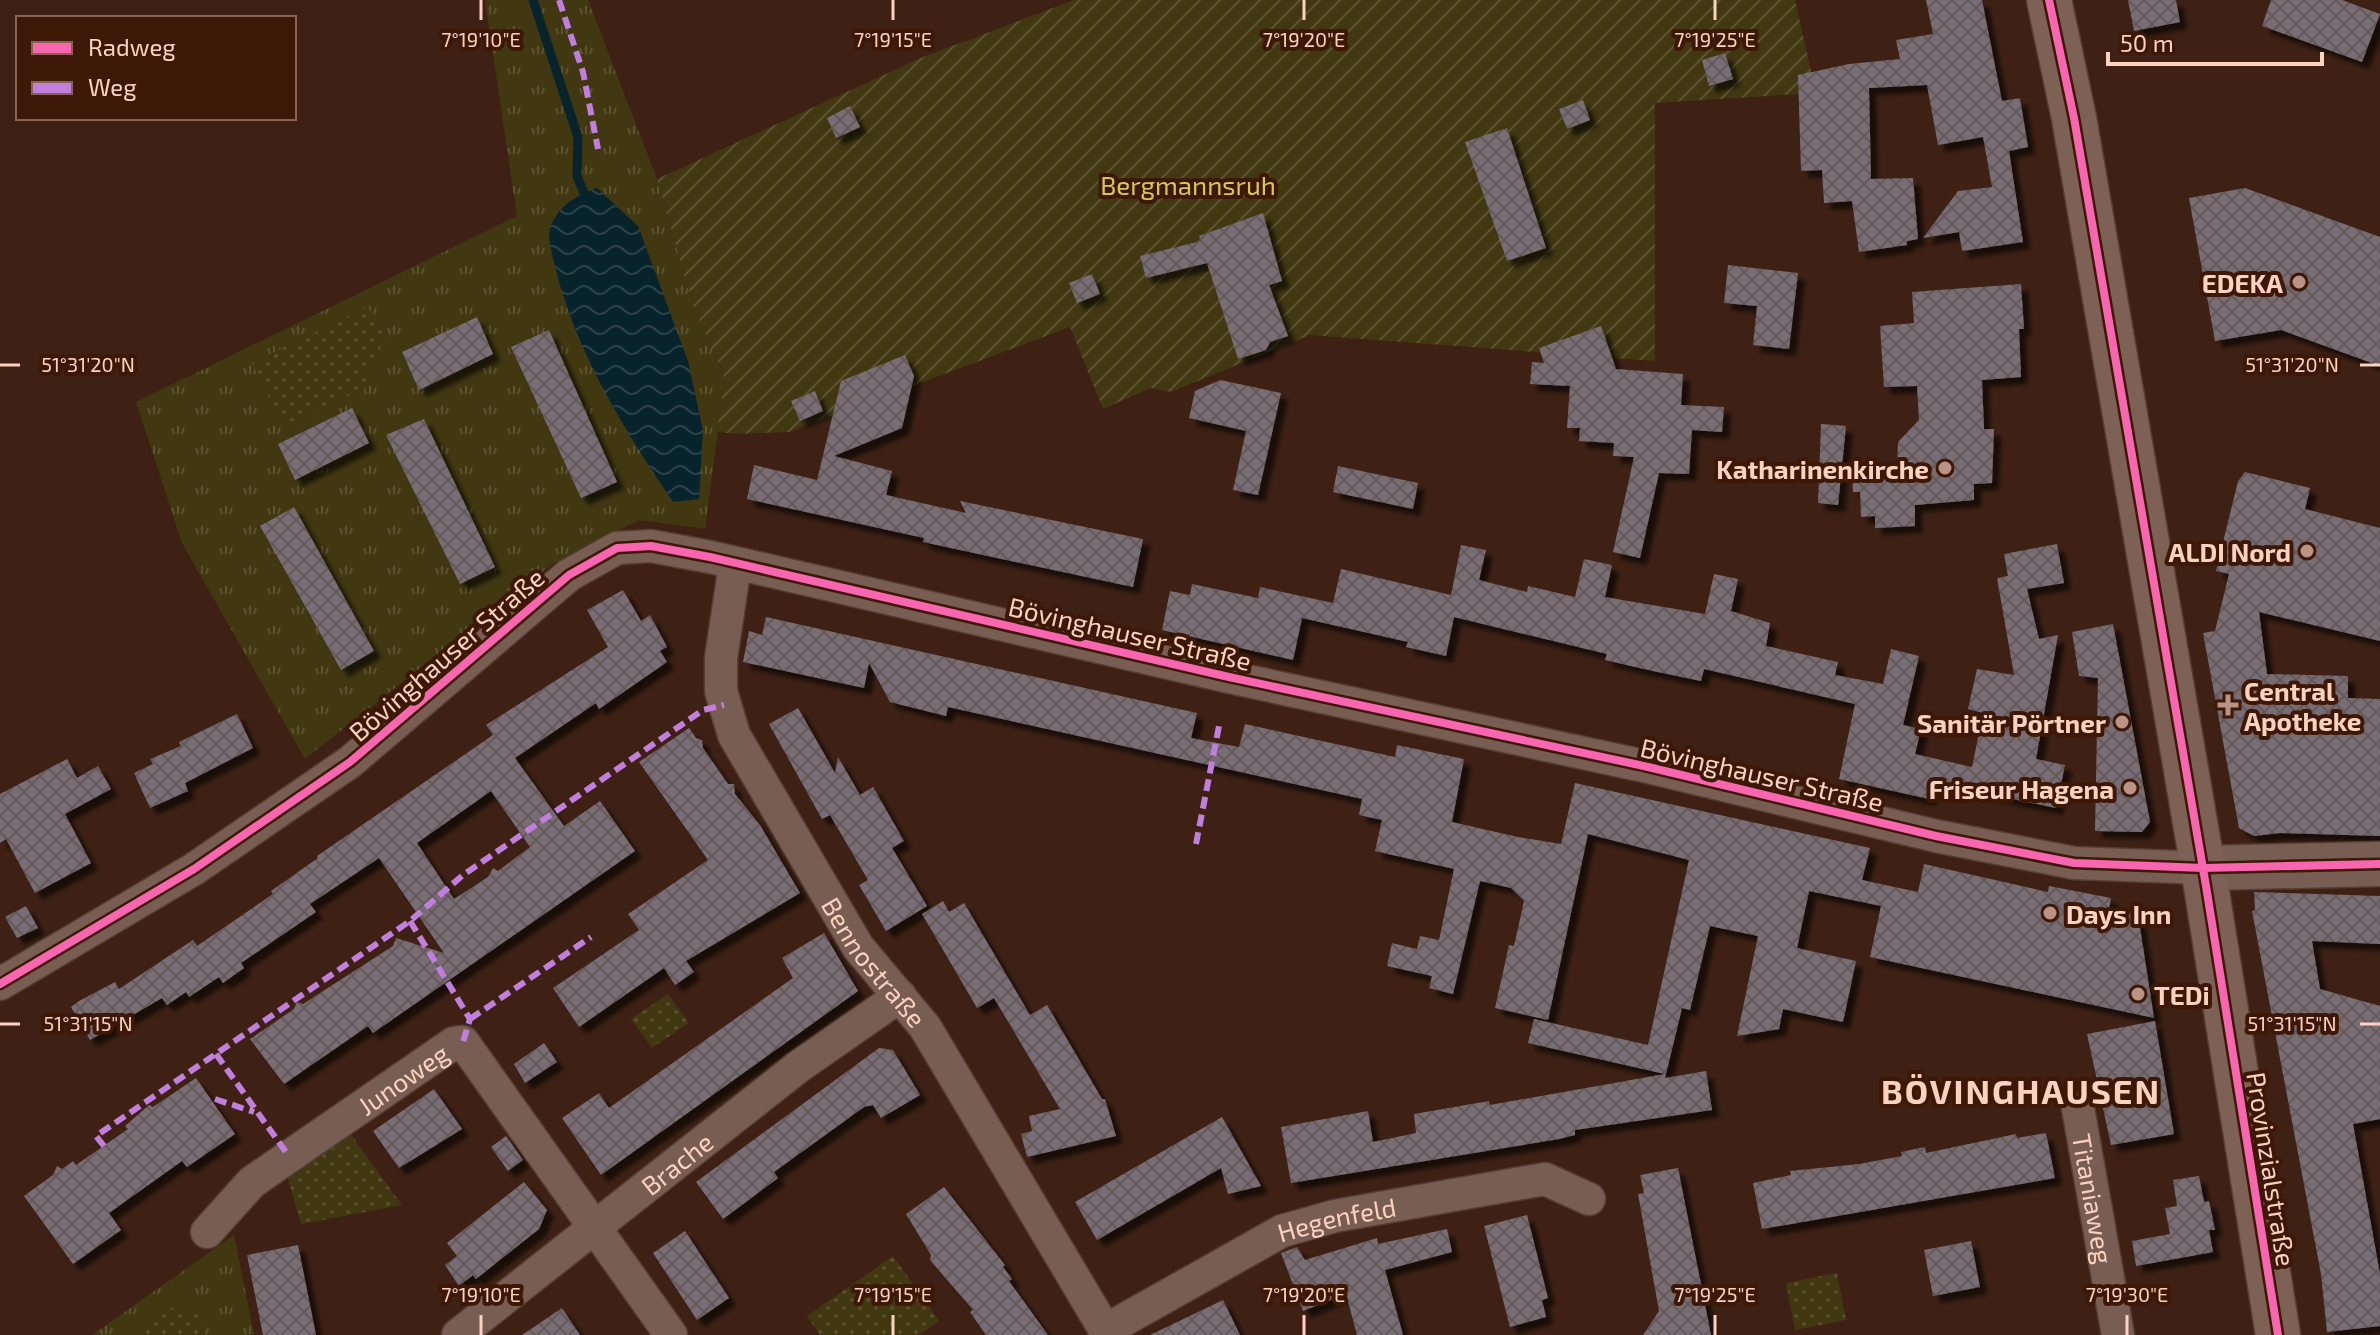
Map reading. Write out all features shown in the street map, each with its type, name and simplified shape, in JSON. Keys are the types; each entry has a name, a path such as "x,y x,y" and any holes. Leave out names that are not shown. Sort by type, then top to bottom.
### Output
{"main road":[{"name":"Provinzialstraße","path":"2049,0 2203,868 2278,1335"},
{"name":"Bövinghauser Straße","path":"2203,868 2380,864"}],"street":[{"name":"Bövinghauser Straße","path":"0,984 194,869 350,762 569,575 617,548 651,546 1229,677 1644,766 1936,836 2074,863 2203,868"},
{"name":"Bennostraße","path":"735,565 721,658 721,691 734,735 858,947 925,1027 1107,1333"},
{"name":"Brache","path":"458,1335 798,1067 900,996"},
{"name":"Junoweg","path":"207,1232 264,1173 454,1043 463,1042 594,1225"},
{"name":"Titaniaweg","path":"2078,1108 2118,1335"},
{"name":"Hegenfeld","path":"1107,1333 1282,1231 1335,1216 1545,1179 1589,1199"},
{"path":"594,1225 671,1335"}],"green space":[{"path":"485,0 588,0 657,179 693,306 725,378 705,529 639,520 551,565 305,759 182,543 136,402 517,216"},
{"name":"Bergmannsruh","path":"1074,0 1795,0 1816,93 1655,103 1655,361 1310,335 1171,392 1151,388 1103,409 1070,327 789,432 717,432 725,378 693,306 657,179 923,57"},
{"path":"368,307 387,339 371,361 368,387 283,425 252,363"},
{"path":"668,994 689,1023 652,1048 631,1019"},
{"path":"347,1129 402,1205 301,1224 285,1168"},
{"path":"234,1235 254,1335 92,1335"},
{"path":"893,1256 939,1321 919,1335 820,1335 807,1316"},
{"path":"1837,1273 1846,1320 1795,1330 1786,1283"},
{"path":"179,1305 200,1317 205,1335 144,1335 148,1319"}],"water":[{"path":"597,188 638,226 688,361 703,431 699,499 673,502 604,390 564,299 550,246 551,225 570,201"}],"building":[{"path":"1926,0 1982,0 2002,101 2020,98 2028,147 2009,151 2023,242 1962,251 1959,232 1923,238 1958,191 1992,187 1983,137 1938,145 1927,85 1869,88 1871,179 1913,178 1918,239 1907,241 1907,245 1859,252 1852,201 1824,203 1822,170 1801,171 1798,75 1849,64 1900,59 1896,40 1933,34"},
{"path":"2128,0 2176,0 2180,22 2134,31"},
{"path":"2271,0 2342,0 2380,14 2362,62 2262,26"},
{"path":"1725,53 1733,79 1709,86 1702,60"},
{"path":"1583,100 1590,120 1567,129 1559,109"},
{"path":"850,106 860,127 836,138 827,118"},
{"path":"1507,128 1546,248 1507,261 1465,142"},
{"name":"EDEKA","path":"2245,188 2380,237 2380,366 2281,330 2215,341 2189,198"},
{"path":"1263,213 1282,281 1269,285 1288,336 1270,342 1266,350 1238,359 1207,263 1146,278 1140,256 1201,241 1199,236"},
{"path":"1728,265 1798,273 1789,349 1753,345 1757,306 1724,303"},
{"path":"1092,274 1100,294 1077,303 1069,283"},
{"path":"2021,284 2024,329 2019,329 2021,377 1982,380 1984,429 1994,429 1992,483 1974,484 1974,500 1915,505 1915,526 1875,528 1875,516 1861,517 1860,492 1853,492 1852,470 1897,467 1898,442 1919,420 1917,386 1884,387 1880,326 1914,323 1912,292"},
{"path":"477,317 493,354 419,390 402,352"},
{"path":"1601,326 1616,369 1683,374 1681,405 1724,407 1722,432 1692,430 1689,474 1659,473 1640,558 1613,552 1634,457 1613,456 1614,443 1579,441 1580,428 1567,428 1570,386 1530,384 1532,362 1544,363 1539,348"},
{"path":"549,330 617,482 581,498 511,347"},
{"path":"905,355 914,376 902,428 834,456 892,471 886,495 966,513 960,501 1143,539 1133,587 923,542 924,538 747,499 754,465 817,480 841,381"},
{"path":"1220,380 1281,393 1258,495 1233,490 1246,431 1189,418 1195,391"},
{"path":"815,391 823,411 800,421 791,401"},
{"path":"352,408 369,443 295,480 278,444"},
{"path":"424,419 495,567 460,584 386,435"},
{"path":"1821,424 1846,426 1838,505 1818,503"},
{"path":"1338,466 1418,483 1413,509 1333,492"},
{"path":"2245,472 2310,488 2305,509 2380,528 2380,641 2259,612 2267,674 2348,676 2348,698 2380,699 2380,836 2280,833 2254,836 2239,828 2203,633 2215,631 2229,574 2216,571 2238,481"},
{"path":"294,507 374,651 341,670 260,526"},
{"path":"2057,544 2064,583 2027,589 2039,639 2058,635 2036,759 2065,765 2056,808 1941,784 1939,791 1931,790 1929,799 1839,779 1855,704 1704,669 1701,681 1653,671 1605,660 1607,654 1454,617 1446,656 1406,647 1408,642 1302,618 1293,660 1162,630 1170,591 1190,595 1192,584 1258,598 1260,587 1333,603 1341,569 1451,595 1461,545 1486,550 1479,580 1527,592 1528,586 1575,597 1584,559 1612,565 1605,597 1705,614 1714,574 1738,579 1731,611 1770,623 1766,646 1838,662 1835,675 1883,684 1891,649 1919,656 1903,725 1921,729 1915,754 1972,767 1983,713 1968,709 1977,669 2014,675 1997,578 2008,576 2004,554"},
{"path":"623,590 641,621 650,615 667,647 660,651 667,662 599,709 596,703 515,758 564,826 600,801 635,851 373,1033 368,1026 284,1084 250,1039 294,1009 297,1002 303,1004 393,946 396,938 444,953 379,858 310,904 316,912 241,963 244,968 223,983 219,977 189,997 186,992 167,1005 162,998 90,1040 71,1007 115,982 119,989 193,940 197,946 273,894 271,891 317,856 493,735 486,725 608,647 587,610","holes":["491,791 530,847 498,871 493,868 488,877 454,899 417,843"]},
{"path":"766,617 1197,713 1191,738 1239,747 1245,724 1395,757 1397,745 1464,759 1452,822 1518,837 1561,844 1575,783 1870,848 1862,880 1918,892 1924,864 2048,892 2049,886 2111,898 2105,931 2137,908 2154,1018 1870,957 1881,906 1809,891 1797,948 1856,961 1843,1022 1783,1009 1779,1029 1737,1036 1758,936 1710,926 1690,1010 1682,1008 1665,1078 1706,1071 1712,1110 1575,1130 1575,1135 1559,1139 1291,1183 1281,1127 1368,1111 1373,1142 1416,1133 1414,1114 1489,1101 1490,1105 1665,1074 1528,1043 1534,1019 1648,1045 1689,860 1588,834 1548,1020 1495,1008 1509,945 1514,946 1524,901 1511,888 1480,881 1453,994 1429,988 1432,976 1387,966 1392,943 1417,949 1420,936 1439,940 1454,869 1375,851 1382,820 1359,815 1362,799 948,707 946,716 890,702 869,663 864,688 743,662 749,631 762,635"},
{"path":"2113,624 2150,822 2142,832 2095,831 2098,678 2079,676 2072,632"},
{"path":"798,708 835,773 838,757 860,795 873,787 904,841 892,848 927,906 886,931 859,885 868,880 830,815 822,819 769,724"},
{"path":"237,714 253,748 185,783 188,791 150,808 134,773 153,764 150,759 181,746 179,742"},
{"path":"689,728 696,738 702,740 703,748 728,784 734,784 735,794 760,825 800,893 686,961 694,972 675,985 664,968 579,1027 553,988 639,930 628,914 708,860 639,762"},
{"path":"67,759 77,778 98,766 111,789 65,814 91,863 35,893 6,839 0,843 0,794"},
{"path":"2254,892 2380,896 2380,944 2312,941 2320,989 2380,1006 2380,1119 2353,1124 2380,1274 2380,1326 2327,1332 2321,1274 2252,911 2255,910"},
{"path":"943,901 949,912 964,903 1030,1015 1047,1005 1102,1099 1105,1099 1116,1136 1027,1157 1021,1134 1032,1131 1029,1116 1060,1109 994,998 977,1008 922,914"},
{"path":"26,906 38,928 17,938 5,917"},
{"path":"824,933 858,991 601,1175 562,1118 599,1093 609,1108 793,978 782,958"},
{"path":"2155,1021 2174,1134 2111,1145 2087,1034"},
{"path":"544,1043 557,1062 525,1083 514,1064"},
{"path":"879,1048 893,1050 920,1095 881,1118 873,1105 864,1107 774,1172 778,1178 723,1219 696,1182"},
{"path":"196,1078 235,1134 187,1167 182,1161 109,1213 121,1230 73,1264 24,1196 53,1175 57,1166 62,1169 73,1161 76,1165 128,1129 125,1126 149,1105 153,1107"},
{"path":"434,1089 462,1129 399,1168 373,1131"},
{"path":"1222,1117 1261,1186 1228,1194 1221,1168 1097,1240 1075,1202"},
{"path":"2046,1133 2055,1178 1762,1229 1753,1183 1791,1175 1790,1171 1859,1164 1902,1156 1901,1152 1925,1147 1926,1153 2016,1134 2017,1138"},
{"path":"506,1136 523,1160 508,1171 491,1147"},
{"path":"1678,1168 1711,1335 1643,1335 1659,1311 1638,1194 1644,1193 1640,1175"},
{"path":"2199,1176 2204,1202 2209,1201 2215,1230 2209,1230 2213,1252 2136,1266 2132,1241 2170,1234 2165,1208 2177,1206 2173,1180"},
{"path":"524,1182 547,1210 539,1229 476,1279 473,1275 459,1286 445,1265 457,1256 447,1243"},
{"path":"944,1187 1005,1265 1003,1267 1012,1279 1009,1281 1048,1335 986,1335 970,1312 973,1310 930,1260 931,1255 906,1214"},
{"path":"1527,1215 1548,1298 1542,1300 1546,1317 1510,1327 1484,1226"},
{"path":"1447,1229 1452,1252 1385,1270 1403,1335 1357,1335 1346,1294 1303,1311 1281,1253 1297,1247 1305,1260 1377,1238 1378,1244"},
{"path":"685,1231 729,1298 697,1320 653,1253"},
{"path":"1971,1241 1980,1287 1933,1296 1924,1250"},
{"path":"298,1245 316,1335 263,1335 247,1255"},
{"path":"1223,1300 1240,1335 1150,1335"},
{"path":"562,1308 580,1335 522,1335"}],"waterway":[{"path":"533,0 578,137 577,176 584,193"}],"marked path":[{"path":"559,0 583,72 598,149"},
{"path":"104,1146 96,1136 410,921 463,875 703,710 724,705"},
{"path":"1196,844 1220,721"},
{"path":"410,921 470,1019 463,1042"},
{"path":"470,1019 591,937"},
{"path":"216,1054 288,1155"},
{"path":"215,1099 254,1112"}],"cycle path":[{"path":"2049,0 2074,118 2206,886 2278,1335"},
{"path":"0,984 194,869 350,762 569,575 617,548 651,546 1229,677 1644,766 1936,836 2074,863 2203,868 2380,864"}],"place":[{"name":"EDEKA","path":"2299,282"},
{"name":"Katharinenkirche","path":"1945,468"},
{"name":"ALDI Nord","path":"2307,551"},
{"name":"Central Apotheke","path":"2228,705"},
{"name":"Sanitär Pörtner","path":"2122,722"},
{"name":"Friseur Hagena","path":"2130,788"},
{"name":"Days Inn","path":"2050,913"},
{"name":"TEDi","path":"2138,994"}],"district":[{"name":"BÖVINGHAUSEN","path":"2021,1090"}]}
